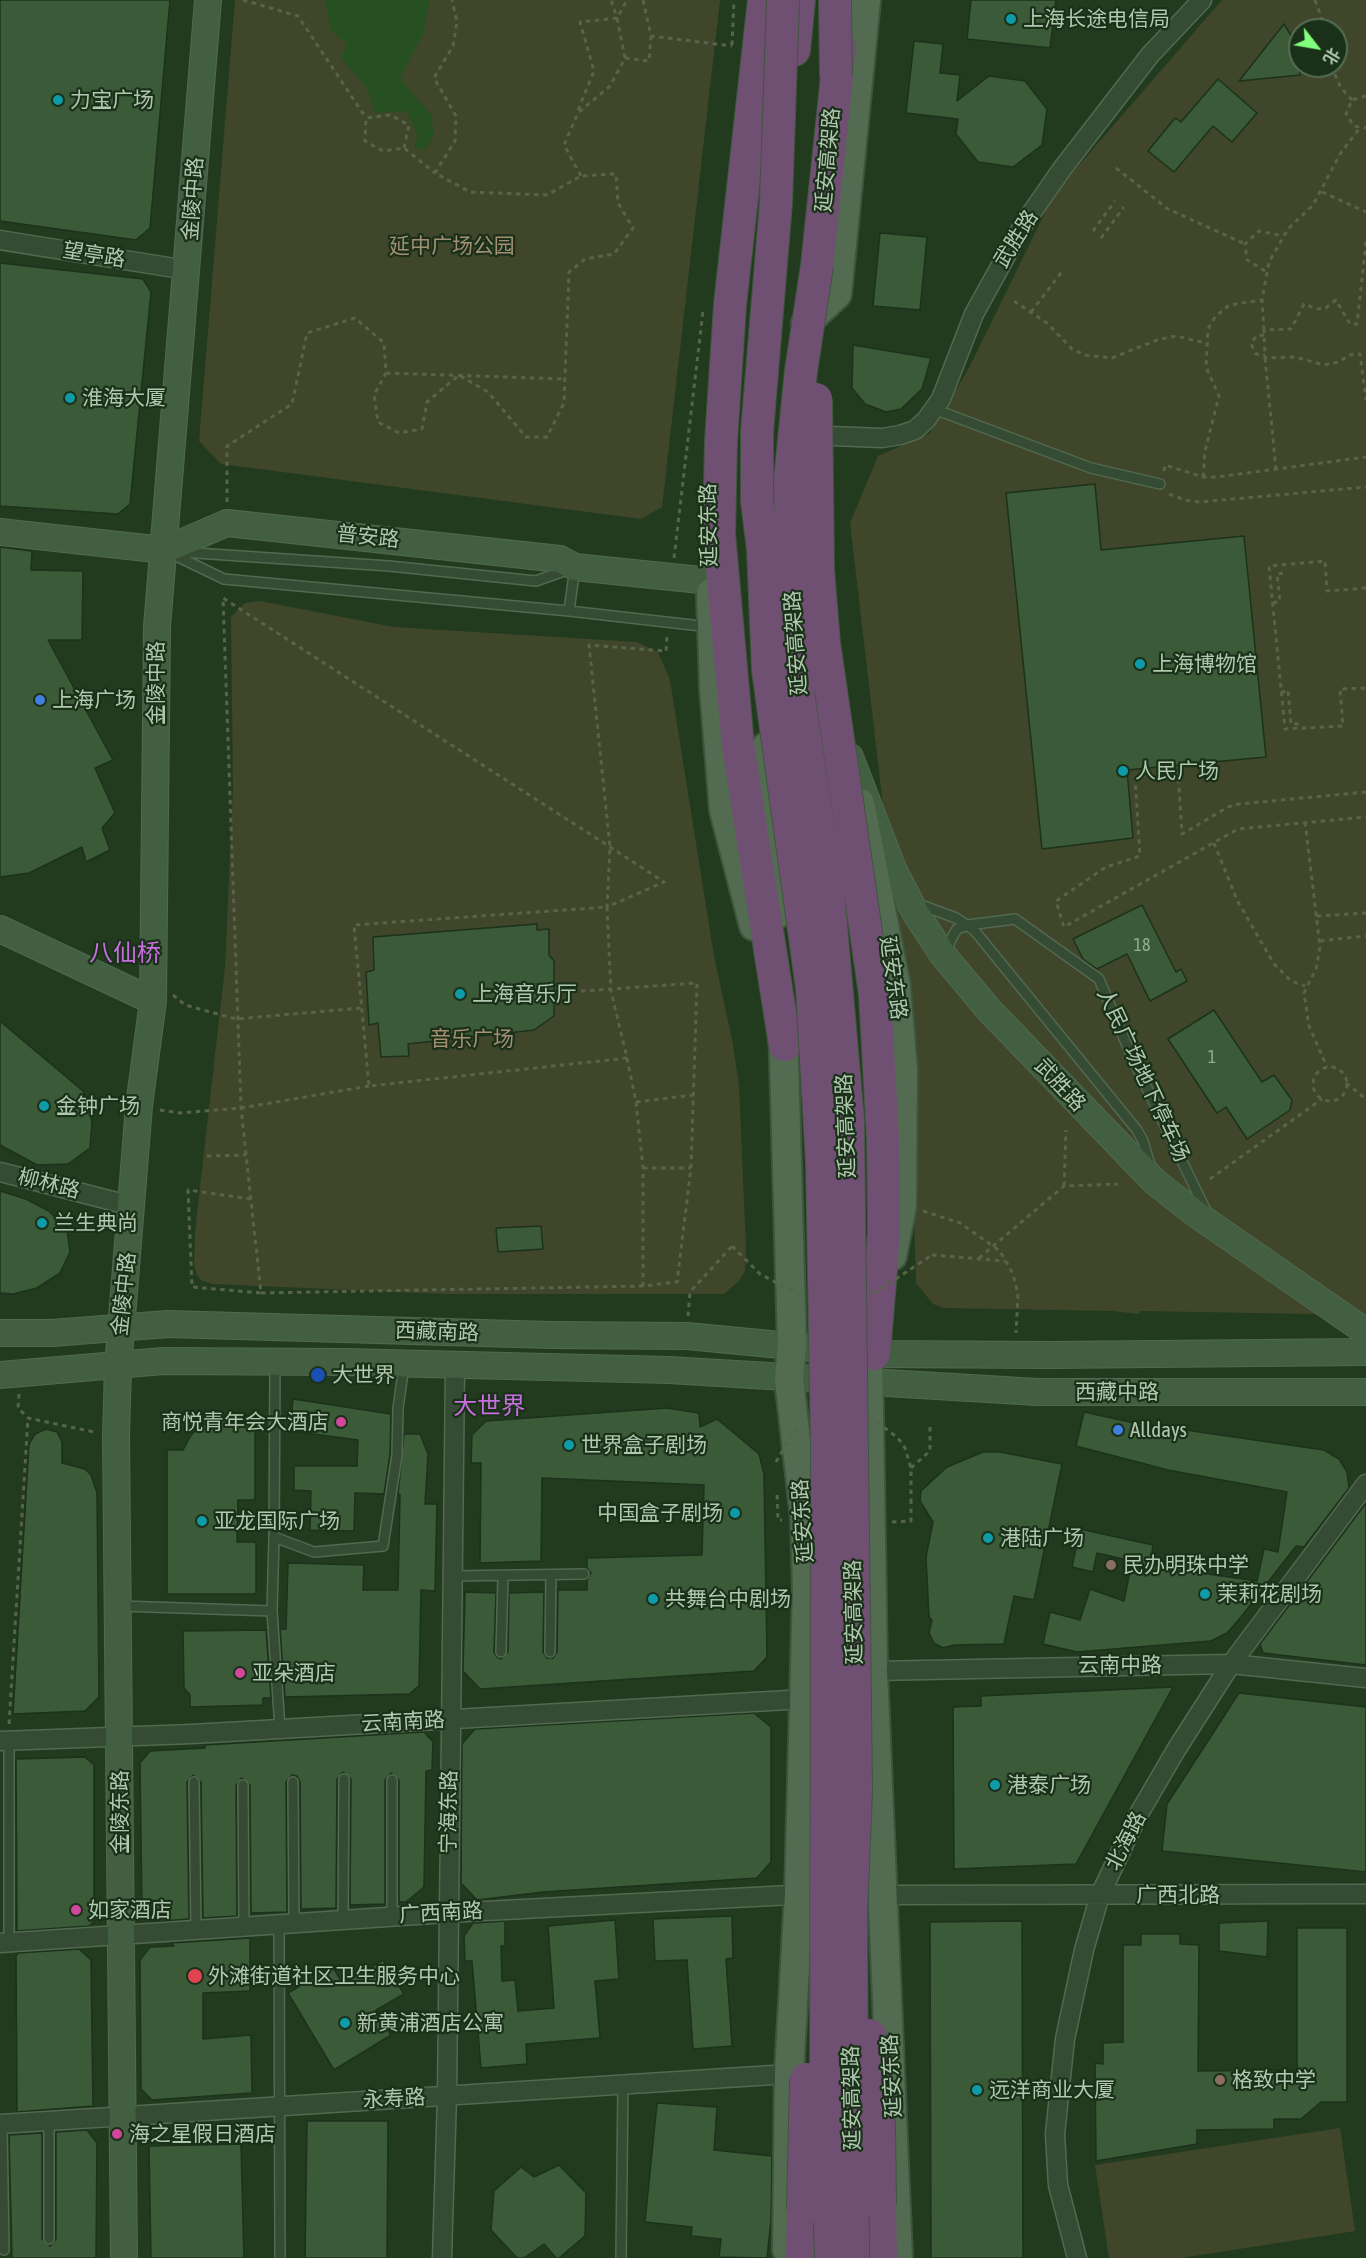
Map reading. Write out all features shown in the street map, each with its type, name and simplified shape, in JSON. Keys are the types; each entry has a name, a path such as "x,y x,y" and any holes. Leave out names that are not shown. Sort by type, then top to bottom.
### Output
{"highway":[{"path":"763,0 730,305 719,534 738,746 784,1045"},
{"path":"776,203 783,0"},
{"name":"延安高架路","path":"799,0 776,203 757,432 757,501 763,549 768,670 812,988 822,1163 827,1444 826,2108 831,2258"},
{"name":"延安高架路","path":"837,0 836,76 817,266 801,371 790,480 792,601 799,699 828,892 848,1120 856,1790 851,1915 853,2258"},
{"path":"836,76 849,0"},
{"path":"817,266 818,570 824,643 874,994 883,1138 884,1233 870,1363"},
{"path":"757,501 750,561 753,675 791,943 803,1096 814,1832 802,2258"},
{"path":"856,1790 870,2025 879,2126 881,2258"}],"main road":[{"name":"延安东路","path":"763,0 708,452 710,581 714,688 724,810 784,1045"},
{"name":"延安东路","path":"787,2258 789,2074 799,1894 806,1700 805,1518 789,1379 792,1345 784,1045 761,678 762,284 777,114 791,0"},
{"name":"延安东路","path":"837,0 806,323 800,522 801,641 815,764 838,910 851,1050 860,1294 870,1363 869,1522 873,1671 896,2161 898,2258"},
{"path":"806,323 837,294 866,0"},
{"path":"803,407 831,436"},
{"name":"延安东路","path":"831,436 832,619 850,757 877,878 896,985 903,1070 902,1206 870,1363"},
{"path":"815,764 832,619"},
{"name":"延安东路","path":"871,2258 872,2190 865,2003 882,1895"},
{"name":"延安东路","path":"791,2033 813,2141 816,2258"}],"street":[{"name":"金陵中路","path":"118,1367 140,1106 153,989 156,627 208,0"},
{"name":"武胜路","path":"831,436 882,438 900,435 915,430 934,409 942,399 974,314 1023,225 1068,161 1150,55 1202,0"},
{"name":"望亭路","path":"0,240 187,270"},
{"name":"普安路","path":"0,532 164,550 227,523 560,558 575,567 710,581"},
{"name":"武胜路","path":"850,757 893,869 943,955 955,970 1044,1068 1155,1182 1218,1230 1366,1332"},
{"path":"0,929 153,989"},
{"name":"柳林路","path":"0,1172 132,1206"},
{"name":"西藏南路","path":"0,1332 52,1333 168,1324 550,1335 687,1336 792,1345 870,1363"},
{"name":"西藏中路","path":"870,1363 1014,1355 1366,1352"},
{"name":"西藏南路","path":"10,1375 118,1367 163,1361 669,1370 789,1379 870,1363"},
{"name":"西藏中路","path":"870,1363 1037,1392 1366,1392"},
{"name":"金陵东路","path":"118,1367 116,1436 124,2258"},
{"name":"宁海东路","path":"442,2258 447,2096 447,1912 455,1367"},
{"name":"北海路","path":"1077,2258 1058,2185 1055,2134 1065,2039 1084,1950 1100,1895 1142,1807 1231,1664 1366,1484"},
{"name":"云南中路","path":"873,1671 1231,1664 1366,1678"},
{"name":"云南南路","path":"4,1741 280,1729 806,1700"},
{"name":"广西南路","path":"5,1943 447,1912 799,1894 882,1895"},
{"name":"广西北路","path":"882,1895 1366,1894"},
{"name":"永寿路","path":"1,2124 789,2074"}],"lane":[{"path":"934,409 1091,468 1160,484"},
{"name":"普安路","path":"164,550 389,566 536,581 575,567"},
{"name":"普安路","path":"164,550 224,579 669,621 712,628"},
{"path":"569,611 575,567"},
{"path":"907,896 918,904 968,925 1033,1001 1137,1130 1143,1141 1155,1182"},
{"name":"人民广场地下停车场","path":"968,925 1015,919 1099,979 1131,1054 1207,1213 1218,1230"},
{"path":"955,970 949,943 957,929 968,925"},
{"path":"275,1362 273,1611 280,1729"},
{"path":"274,1538 314,1552 383,1546 397,1455 398,1408 404,1365"},
{"path":"453,1576 584,1574"},
{"path":"550,1652 551,1575"},
{"path":"501,1652 503,1576"},
{"path":"118,1606 273,1611"},
{"path":"4,1741 5,1943"},
{"path":"343,1920 344,1779"},
{"path":"392,1780 392,1916"},
{"path":"194,1782 196,1930"},
{"path":"280,2258 279,2106 293,1782"},
{"path":"243,1785 244,1926"},
{"path":"621,2258 623,2085"},
{"path":"49,2122 49,2239"},
{"path":"1,2124 4,2250"}],"path":[{"path":"243,0 298,16 366,118 365,141 383,152 404,148 435,173 470,192 547,195 581,176 616,174 618,203 633,228 614,254 585,259 569,272 564,403 547,438 526,437 488,392 459,375"},
{"path":"435,173 455,141 456,116 434,78 453,46 457,22 452,0"},
{"path":"578,112 610,86 625,58 611,0"},
{"path":"617,18 627,0"},
{"path":"625,58 649,61 651,36 643,0"},
{"path":"1316,0 1322,18"},
{"path":"581,176 564,145 594,70 580,22 617,18"},
{"path":"651,36 732,46"},
{"path":"1336,78 1341,88 1352,100"},
{"path":"1352,100 1366,96"},
{"path":"1352,100 1346,114 1348,120 1359,129"},
{"path":"366,118 390,115 409,125 404,148"},
{"path":"1276,469 1262,300 1266,271 1283,236 1313,205 1322,192 1340,154 1359,129 1366,128"},
{"path":"1116,168 1168,209 1245,244"},
{"path":"1322,192 1366,212"},
{"path":"1093,231 1115,201"},
{"path":"1101,238 1124,207"},
{"path":"1245,244 1259,231 1283,236"},
{"path":"1264,330 1291,329 1304,304 1317,309 1326,308 1336,300 1350,324 1357,324 1366,242"},
{"path":"1245,244 1247,260 1266,271"},
{"path":"1031,312 1064,269"},
{"path":"1203,477 1204,450 1219,396 1206,367 1208,329 1224,308 1262,300"},
{"path":"1014,301 1047,323 1072,349 1091,356 1112,358 1157,340 1176,336 1206,343"},
{"path":"227,523 227,446 292,404 306,333 355,318 384,343 386,373 374,395 378,422 399,433 422,429 427,402 459,375"},
{"path":"1264,335 1256,336 1251,344 1256,354 1295,357 1324,365 1339,362 1349,355 1360,354 1366,399"},
{"path":"386,373 566,379"},
{"path":"1366,457 1203,477 1166,465 1158,489 1185,500 1200,502 1366,487"},
{"path":"1366,588 1327,591 1325,561 1269,566 1285,729 1343,726 1340,689 1366,688"},
{"path":"1273,603 1280,601 1277,574 1286,573"},
{"path":"224,579 236,1019 241,1108 261,1293"},
{"path":"223,598 664,882 607,907 354,925 369,1086"},
{"path":"643,1286 643,1168 636,1102 611,991 607,907 610,847 589,645 666,651 669,621"},
{"path":"1281,693 1288,690 1291,724 1301,724"},
{"path":"1366,792 1239,804 1228,807 1182,834 1178,772 1135,777 1140,856 1106,867 1056,901 1064,927 1245,827 1366,817"},
{"path":"1305,822 1320,941 1320,957 1305,986 1309,1026 1327,1067"},
{"path":"1214,843 1237,900 1274,964 1290,981 1305,986"},
{"path":"1317,916 1366,913"},
{"path":"1320,941 1366,936"},
{"path":"251,1199 188,1191 192,1287 261,1293 643,1286 677,1282 691,1168 697,983 611,991 569,992"},
{"path":"153,989 185,1005 236,1019 361,1008"},
{"path":"140,1106 180,1113 241,1108 369,1086 627,1058"},
{"path":"1327,1067 1337,1069 1345,1077 1346,1083 1344,1093 1339,1098 1330,1100 1322,1099 1315,1091 1313,1082 1320,1070 1327,1067"},
{"path":"1346,1083 1366,1099"},
{"path":"636,1102 694,1095"},
{"path":"1210,1179 1322,1099"},
{"path":"1064,1186 1066,1130"},
{"path":"207,1156 246,1155"},
{"path":"643,1168 691,1168"},
{"path":"979,1258 1064,1186 1118,1184"},
{"path":"902,1206 960,1223 994,1246 1013,1274 1018,1294 1014,1355"},
{"path":"687,1336 690,1292 732,1246"},
{"path":"932,1255 1006,1262"},
{"path":"10,1375 18,1408 28,1418 116,1436"},
{"path":"4,1741 28,1418"},
{"path":"911,1468 930,1451 930,1426"},
{"path":"869,1522 911,1521 910,1502"}],"green space":[{"name":"延中广场公园","path":"235,0 720,0 662,507 641,519 221,464 199,441"},
{"name":"人民广场","path":"1222,0 1366,0 1366,1315 1141,1311 1138,1314 1113,1311 944,1308 933,1304 916,1283 908,1020 850,523 878,456 930,433 969,368 1054,194"},
{"name":"音乐广场","path":"260,601 394,627 637,642 658,652 670,680 714,956 733,1044 739,1087 745,1271 738,1282 724,1294 443,1294 213,1284 202,1281 197,1275 194,1265 195,1232 225,967 233,787 231,617 245,603"},
{"path":"1340,2128 1355,2231 1181,2258 1109,2258 1095,2165"}],"shaded area":[{"path":"325,0 430,0 424,32 400,78 431,115 434,136 424,151 414,147 418,136 407,111 375,113 367,88 341,58 347,44 331,31"}],"building":[{"name":"力宝广场","path":"0,0 170,0 150,228 136,240 0,221"},
{"name":"上海长途电信局","path":"971,0 1056,0 1050,48 967,39"},
{"path":"1284,24 1288,31 1288,76 1239,81"},
{"path":"914,41 943,44 940,73 960,75 957,101 989,76 1025,81 1047,109 1042,145 1013,167 978,162 956,134 958,119 906,113"},
{"path":"1218,79 1257,113 1232,142 1213,126 1174,172 1148,151 1175,118 1181,122"},
{"path":"880,233 927,237 920,310 873,306"},
{"name":"淮海大厦","path":"0,263 143,279 151,292 130,504 118,514 0,506"},
{"path":"853,345 931,358 922,389 901,409 886,412 865,404 852,388"},
{"name":"上海博物馆","path":"1095,484 1101,550 1244,536 1266,757 1127,770 1133,838 1042,849 1006,493"},
{"name":"上海广场","path":"0,547 32,551 31,570 83,571 82,640 48,640 113,760 95,768 115,813 102,828 110,850 86,862 82,847 29,873 0,877"},
{"path":"1142,905 1176,972 1181,969 1187,981 1150,1001 1127,954 1097,969 1083,959 1073,939"},
{"name":"上海音乐厅","path":"537,924 537,930 549,929 549,955 554,961 554,1016 534,1030 408,1044 409,1056 381,1057 378,1023 369,1025 366,972 374,970 373,937"},
{"path":"1214,1010 1262,1082 1274,1075 1292,1100 1290,1110 1247,1139 1226,1107 1217,1113 1168,1039"},
{"name":"金钟广场","path":"0,1021 83,1091 92,1121 90,1148 68,1164 37,1165 0,1145"},
{"path":"0,1191 26,1199 49,1211 67,1230 70,1252 60,1273 37,1288 13,1294 0,1293"},
{"path":"541,1226 543,1249 498,1252 496,1228"},
{"path":"293,1399 391,1414 390,1454 384,1494 355,1493 354,1531 310,1530 311,1491 294,1490 294,1466 357,1466 358,1440 290,1431"},
{"path":"667,1408 699,1413 700,1427 717,1419 759,1454 764,1474 767,1657 754,1671 480,1689 463,1671 465,1592 496,1593 494,1652 501,1659 508,1652 509,1593 544,1592 543,1652 547,1658 553,1658 557,1652 558,1590 587,1590 587,1580 591,1573 587,1568 587,1558 702,1555 704,1485 542,1478 541,1561 480,1563 481,1463 471,1463 472,1435 486,1421"},
{"path":"1084,1412 1130,1422 1324,1450 1339,1459 1347,1472 1349,1488 1304,1547 1296,1546 1227,1633 1211,1641 1077,1652 1043,1644 1050,1612 1080,1620 1090,1589 1124,1601 1132,1561 1097,1553 1093,1572 1072,1567 1080,1529 1153,1545 1151,1559 1188,1564 1187,1571 1257,1581 1264,1549 1278,1552 1287,1492 1168,1470 1076,1446"},
{"name":"亚龙国际广场","path":"255,1414 255,1500 238,1500 237,1542 256,1542 256,1594 167,1594 167,1450 183,1450 191,1435 202,1425 216,1420"},
{"path":"46,1429 57,1432 62,1442 62,1463 85,1469 91,1475 97,1493 99,1697 85,1711 13,1714 29,1444 35,1434"},
{"path":"404,1434 420,1434 428,1454 425,1504 437,1504 435,1591 421,1590 419,1686 409,1694 285,1697 280,1629 286,1629 288,1563 364,1565 363,1590 398,1590 400,1495 398,1494"},
{"name":"港陆广场","path":"983,1452 1000,1452 1062,1464 1034,1600 1014,1596 1004,1644 954,1645 943,1648 934,1643 929,1633 932,1620 929,1617 926,1557 933,1522 920,1501 921,1491 947,1467"},
{"path":"1366,1503 1366,1665 1263,1653 1260,1644"},
{"path":"266,1630 271,1698 263,1698 263,1705 190,1707 190,1695 184,1688 183,1631"},
{"path":"1173,1687 1076,1864 954,1869 953,1707 981,1706 981,1696"},
{"path":"1239,1693 1366,1707 1366,1872 1162,1851 1167,1804"},
{"path":"754,1713 771,1727 771,1862 757,1878 543,1892 477,1900 461,1883 462,1744 475,1729"},
{"path":"424,1732 433,1742 432,1770 426,1771 424,1887 406,1902 399,1902 399,1780 391,1773 385,1780 385,1904 350,1905 351,1779 343,1772 337,1779 336,1908 301,1909 300,1782 297,1776 292,1775 286,1782 287,1912 251,1913 250,1785 242,1778 236,1785 237,1916 203,1918 201,1782 193,1775 187,1782 189,1919 150,1922 142,1913 140,1763 150,1751 205,1748 205,1745"},
{"path":"85,1757 94,1765 94,1921 89,1926 17,1931 16,1759"},
{"path":"732,1916 733,1958 726,1959 732,2046 693,2049 687,1960 655,1961 653,1919"},
{"path":"615,1920 619,1979 595,1981 600,2038 526,2044 527,2064 481,2068 472,1961 465,1961 464,1936 473,1923 505,1921 505,1946 501,1946 502,1981 515,1980 518,2011 554,2008 548,1926"},
{"name":"远洋商业大厦","path":"1022,1921 1023,2258 931,2258 930,1922"},
{"path":"1268,1921 1267,1957 1219,1951 1219,1923"},
{"path":"1297,1928 1347,1928 1347,2102 1321,2102 1301,2119 1274,2119 1274,2129 1197,2130 1197,2144 1096,2161 1095,2063 1103,2064 1103,2043 1123,2042 1123,1945 1141,1945 1141,1934 1180,1934 1180,1944 1199,1945 1198,2071 1297,2070"},
{"path":"250,1938 250,1991 203,1993 203,2039 251,2035 252,2093 152,2100 141,2089 140,1960 150,1947 174,1946 171,1943"},
{"path":"79,1949 91,1960 93,2106 17,2112 16,1956 18,1953"},
{"name":"新黄浦酒店公寓","path":"383,1960 404,1994 376,2010 391,2035 334,2070 288,1993 332,1966 343,1984"},
{"path":"657,2103 717,2107 714,2150 772,2156 771,2221 767,2258 719,2257 721,2239 691,2236 692,2227 645,2222"},
{"path":"307,2121 388,2121 387,2258 305,2258"},
{"path":"87,2130 97,2143 96,2258 12,2258 9,2135 42,2133 42,2239 50,2246 56,2239 56,2132"},
{"path":"241,2144 244,2258 151,2258 149,2146"},
{"path":"559,2165 586,2193 585,2236 559,2258 556,2258 544,2244 524,2258 517,2258 491,2230 494,2191 521,2167 534,2177"}],"place":[{"name":"上海长途电信局","path":"1011,19"},
{"name":"力宝广场","path":"58,100"},
{"name":"淮海大厦","path":"70,398"},
{"name":"上海博物馆","path":"1140,664"},
{"name":"上海广场","path":"40,700"},
{"name":"人民广场","path":"1123,771"},
{"name":"上海音乐厅","path":"460,994"},
{"name":"金钟广场","path":"44,1106"},
{"name":"兰生典尚","path":"42,1223"},
{"name":"大世界","path":"318,1375"},
{"name":"商悦青年会大酒店","path":"341,1422"},
{"name":"Alldays","path":"1118,1430"},
{"name":"世界盒子剧场","path":"569,1445"},
{"name":"中国盒子剧场","path":"735,1513"},
{"name":"亚龙国际广场","path":"202,1521"},
{"name":"港陆广场","path":"988,1538"},
{"name":"民办明珠中学","path":"1111,1565"},
{"name":"茉莉花剧场","path":"1205,1594"},
{"name":"共舞台中剧场","path":"653,1599"},
{"name":"亚朵酒店","path":"240,1673"},
{"name":"港泰广场","path":"995,1785"},
{"name":"如家酒店","path":"76,1910"},
{"name":"外滩街道社区卫生服务中心","path":"195,1976"},
{"name":"新黄浦酒店公寓","path":"345,2023"},
{"name":"格致中学","path":"1220,2080"},
{"name":"远洋商业大厦","path":"977,2090"},
{"name":"海之星假日酒店","path":"117,2134"}],"district":[{"name":"八仙桥","path":"125,953"},
{"name":"大世界","path":"489,1406"}]}
